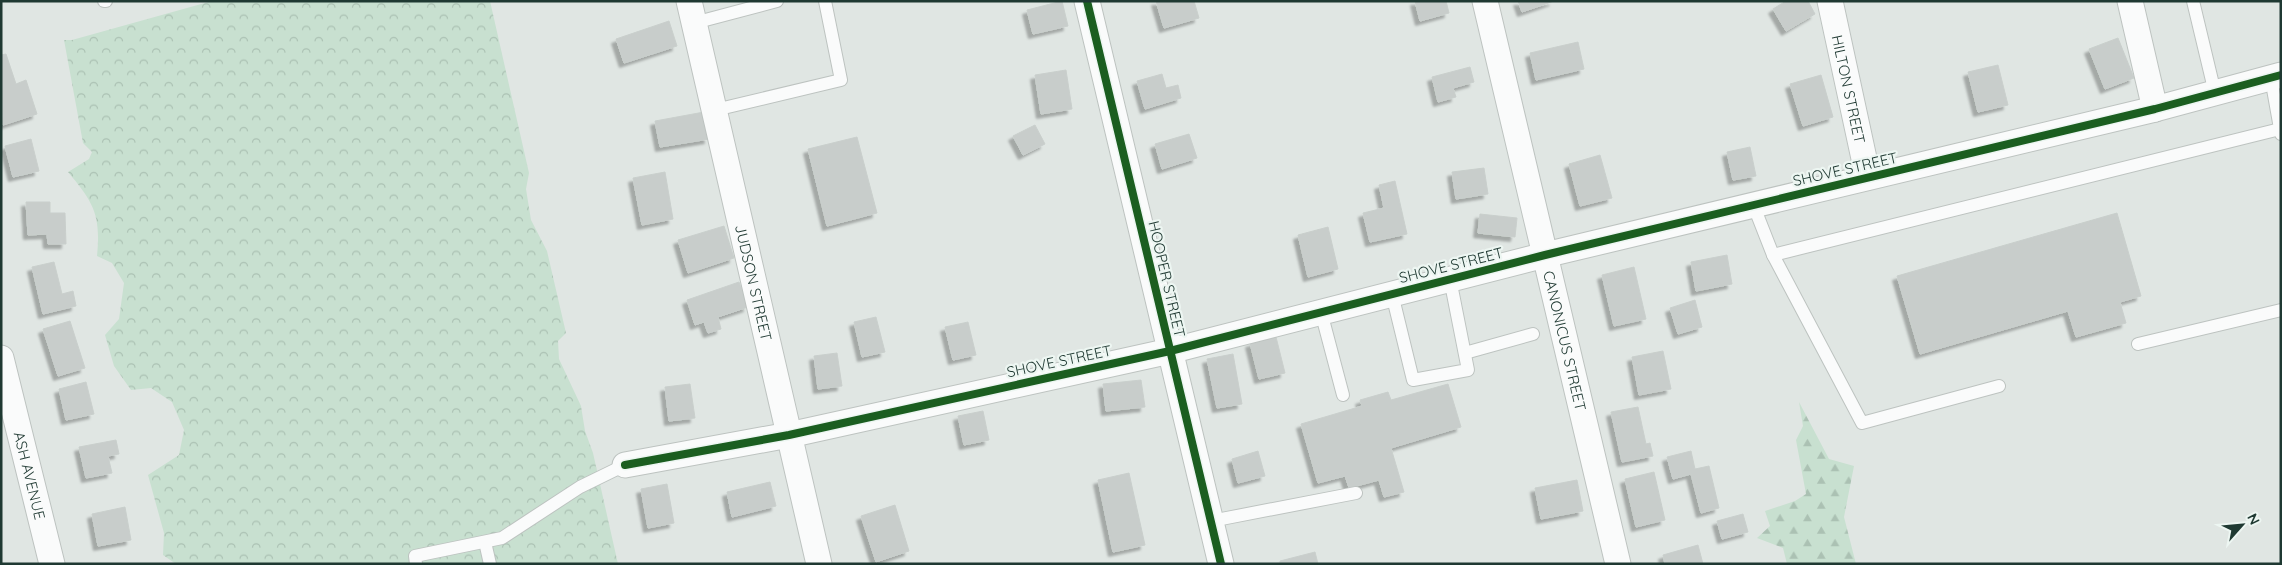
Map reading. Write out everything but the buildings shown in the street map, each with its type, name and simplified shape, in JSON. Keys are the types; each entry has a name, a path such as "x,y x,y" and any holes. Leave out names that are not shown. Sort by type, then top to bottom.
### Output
{"street":[{"name":"HOOPER STREET","path":"1087,1 1221,564"},
{"name":"CANONICUS STREET","path":"1485,1 1618,564"},
{"name":"HILTON STREET","path":"1830,1 1868,177"},
{"path":"2130,1 2155,109"},
{"name":"JUDSON STREET","path":"692,12 819,564"},
{"name":"SHOVE STREET","path":"625,464 789,435 1170,351 1545,255 2155,109 2276,76"},
{"name":"ASH AVENUE","path":"1,358 52,564"}],"lane":[{"path":"692,12 776,1"},
{"path":"714,110 841,80 825,1"},
{"path":"2193,1 2215,93"},
{"path":"1774,255 2280,131 2276,76"},
{"path":"1753,204 1774,255 1862,423 1999,386"},
{"path":"1392,294 1413,380 1468,370 1450,279"},
{"path":"2138,344 2281,310"},
{"path":"1321,312 1343,395"},
{"path":"1464,353 1533,334"},
{"path":"416,564 415,556 502,538 580,487 625,464"},
{"path":"1211,521 1356,493"},
{"path":"485,542 490,564"}],"green space":[{"path":"212,1 490,1 529,173 526,189 531,220 547,251 566,333 558,341 559,359 581,406 585,431 593,453 618,564 176,564 163,555 164,533 148,475 179,455 184,430 172,402 151,388 131,390 114,366 105,335 119,319 124,283 112,263 97,256 98,230 94,210 84,192 68,172 89,159 92,152 83,143 64,40 72,40"},
{"path":"1799,402 1829,459 1854,466 1844,517 1856,564 1787,564 1783,548 1757,538 1770,526 1765,511 1795,501 1806,494 1796,440 1803,426"}],"cycle path":[{"path":"1087,1 1221,564"},
{"path":"625,465 789,435 1170,351 1545,255 2155,109 2281,75"}]}
